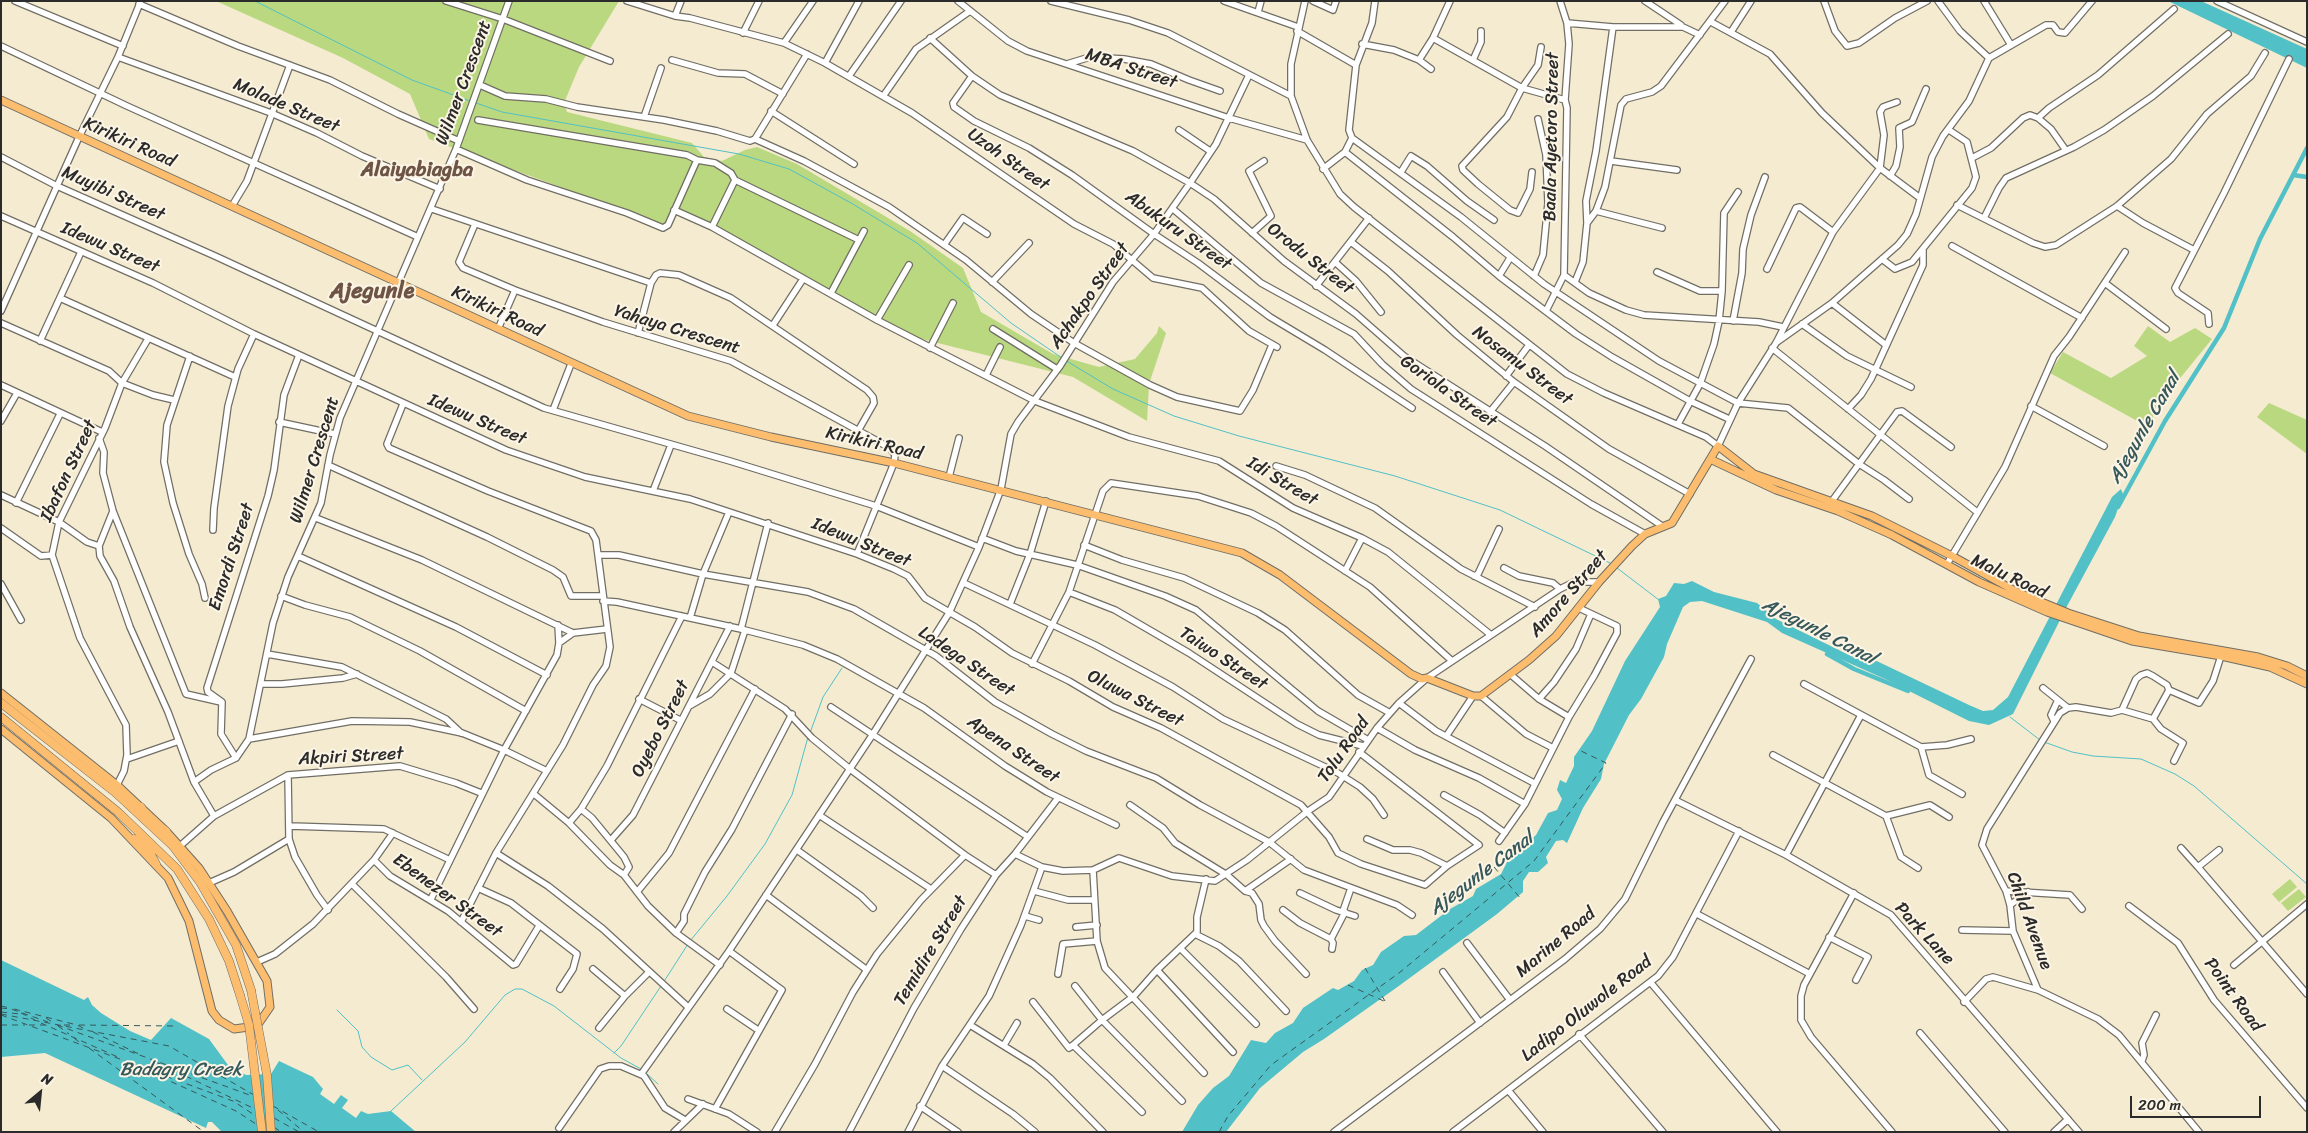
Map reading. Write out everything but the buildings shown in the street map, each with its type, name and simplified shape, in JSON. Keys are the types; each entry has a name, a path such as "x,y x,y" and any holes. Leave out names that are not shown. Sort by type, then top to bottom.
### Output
{"highway":[{"path":"1,703 139,810 163,832 192,871 215,907 236,945 251,990 267,1075 271,1132"},
{"path":"1,717 140,830 166,857 191,888 210,919 229,960 249,1025 262,1132"},
{"path":"139,810 163,832"},
{"path":"140,830 156,864"},
{"path":"134,839 157,849 166,857"}],"main road":[{"name":"Kirikiri Road","path":"1,100 571,364 668,408 705,422 894,462 1242,552 1280,574 1411,674 1477,696"},
{"name":"Amore Street","path":"1477,696 1510,674 1556,636 1599,582 1645,534 1672,523 1712,460 1717,445"},
{"name":"Malu Road","path":"1717,445 1754,474 1832,501 1840,508 1979,582 2068,616 2139,636 2270,667 2306,680"},
{"path":"1720,464 1720,457 1725,452"},
{"name":"Malu Road","path":"1712,460 1776,490 1840,508 1890,525 1952,556 1983,575 2049,609"},
{"name":"Malu Road","path":"2198,649 2258,657 2286,666 2306,680"},
{"path":"1,693 117,785 139,810"},
{"path":"1,729 74,786 134,839 168,878 179,896 189,921 212,1011 227,1026 241,1029 255,1026 266,1014 270,1006 269,991 257,962 209,883 180,846 163,832"}],"street":[{"path":"15,1 123,46"},
{"path":"446,1 503,19 610,61"},
{"name":"Wilmer Crescent","path":"249,739 273,623 281,596 316,518 326,487 328,465 335,434 355,382 379,332 398,283 432,209 460,141 509,1"},
{"name":"Uzoh Street","path":"628,1 675,16 784,43 825,62 884,96 1074,224 1117,247 1153,278 1202,288 1249,331 1274,346 1252,390 1238,412 1177,397 1073,345"},
{"path":"675,16 681,1"},
{"path":"744,33 759,1"},
{"path":"784,43 813,1"},
{"path":"825,62 859,1"},
{"path":"849,76 901,1"},
{"name":"MBA Street","path":"958,1 1008,40 1027,51 1229,118 1307,140"},
{"path":"1051,1 1129,20 1168,33 1291,96"},
{"path":"1224,1 1258,12 1298,29 1356,64"},
{"path":"1258,12 1261,1"},
{"path":"1305,1 1292,64 1291,96 1307,140 1340,194 1567,374 1585,385 1706,437 1717,445 1738,403 1774,346 1782,327 1833,232 1880,168 1884,135 1880,112 1883,107 1897,102"},
{"path":"1313,1 1333,10 1336,1"},
{"path":"1375,1 1372,23 1362,44 1356,64 1349,130 1352,138 1461,217 1534,276 1660,361 1738,403 1788,408 1859,464 1909,499"},
{"path":"1419,60 1433,38 1450,1"},
{"name":"Baala Ayetoro Street","path":"1560,1 1567,23 1569,44 1565,100 1567,108 1564,275"},
{"path":"1646,1 1682,26 1700,35"},
{"path":"1586,223 1596,211 1605,187 1611,161 1618,111 1626,99 1652,92 1661,86 1725,1"},
{"path":"1731,32 1751,1"},
{"path":"1824,1 1835,31 1847,46 1859,44 1895,18 1927,1"},
{"path":"1938,1 1960,31 1989,58"},
{"path":"1984,1 2011,45"},
{"path":"1774,346 1832,303 1898,245 1907,234 1916,214 1932,157 1969,101 1989,58 2050,24 2058,32 2065,33 2092,1"},
{"path":"2217,1 2307,42"},
{"path":"1,311 79,137 118,58 140,3 330,80 398,114 460,141"},
{"path":"884,96 910,56 930,38 970,10"},
{"path":"2038,118 2049,108 2098,76 2174,10"},
{"path":"1711,22 1770,54 1822,113 1880,168 1920,198"},
{"path":"1567,23 1612,27 1682,26"},
{"path":"1575,282 1584,262 1586,201 1596,151 1612,27"},
{"path":"1474,60 1481,42 1481,31"},
{"path":"1984,218 2006,178 2104,130 2153,96 2228,34"},
{"name":"Orodu Street","path":"930,38 972,76 1000,95 1132,151 1190,183 1214,199 1316,286 1356,314 1404,356 1662,526"},
{"path":"1433,38 1522,88 1565,100"},
{"path":"1362,44 1394,50 1419,60 1431,70"},
{"path":"1,46 418,237"},
{"path":"1532,172 1530,189 1518,214 1510,210 1463,170 1462,166 1507,117 1522,88 1538,65 1541,47"},
{"path":"1957,205 2044,247 2056,245 2117,206 2172,159 2207,114 2251,76 2266,53"},
{"path":"755,140 807,54"},
{"path":"1067,64 1090,57 1124,59 1151,64 1220,91"},
{"name":"Molade Street","path":"118,58 271,113 317,132 367,158 440,189"},
{"path":"2209,324 2206,312 2175,291 2289,59"},
{"path":"672,60 718,73 745,74 783,94"},
{"path":"232,206 247,181 290,65"},
{"path":"644,117 662,68"},
{"name":"Achakpo Street","path":"643,1072 720,965 797,850 949,614 979,547 1001,489 1011,434 1058,368 1113,282 1154,234 1190,183 1229,118 1234,102 1250,74"},
{"name":"Abukuru Street","path":"972,76 953,103 954,107 974,121 1029,148 1072,174 1154,234 1206,268 1270,317 1412,408"},
{"path":"479,86 505,96 538,98 577,107 717,131 755,140 848,183 889,207 944,245 1073,345"},
{"path":"1890,176 1900,147 1899,128 1912,122 1926,89"},
{"path":"771,111 854,164"},
{"path":"1972,158 1991,148 2026,116 2038,118 2051,129 2066,149"},
{"path":"1534,276 1543,256 1548,203 1546,155 1538,119"},
{"path":"478,120 687,155 697,160 715,163 731,173 735,180 859,240"},
{"path":"1179,130 1210,151"},
{"path":"1882,259 1892,269 1898,269 1912,262 1924,250 1976,181 1967,142 1949,130"},
{"path":"1323,169 1345,152 1352,138"},
{"path":"456,149 527,180 620,210 663,228 668,225 697,160"},
{"path":"1345,152 1453,237 1499,276 1612,357 1690,400 1730,419"},
{"path":"1401,172 1411,156 1427,166 1467,201 1494,220"},
{"name":"Muyibi Street","path":"1,157 57,186 215,256 514,395 554,410 876,506 979,547"},
{"path":"1252,233 1271,216 1249,171 1264,161"},
{"path":"1611,161 1677,170"},
{"path":"1733,321 1749,224 1766,177"},
{"path":"712,227 735,180"},
{"path":"1678,424 1700,384 1720,321 1724,213 1738,192"},
{"path":"2117,206 2143,223 2194,250"},
{"path":"1768,269 1798,207 1833,232"},
{"path":"432,209 651,283"},
{"name":"Goriola Street","path":"1172,209 1261,283 1354,334 1382,364 1411,389 1591,504 1645,534"},
{"name":"Idi Street","path":"674,210 712,227 803,279 831,292 877,320 1035,401 1129,437 1219,461 1293,508 1362,538 1388,552 1491,636"},
{"path":"1596,211 1662,228"},
{"name":"Idewu Street","path":"1,216 153,283 355,382 506,450 562,471 612,484 690,499 768,523 857,554 908,576 916,584 919,593 949,614"},
{"path":"944,245 963,218 987,234"},
{"path":"1316,286 1369,218"},
{"name":"Yahaya Crescent","path":"475,224 460,265 515,290 603,322 731,361 890,448 895,455 894,462"},
{"path":"831,292 864,231"},
{"name":"Nosamu Street","path":"1351,242 1388,271 1457,336 1514,382 1609,449 1690,494"},
{"path":"992,282 1029,243"},
{"path":"1952,246 2082,318"},
{"path":"1848,408 1867,387 1923,265 1924,250"},
{"path":"40,341 81,252"},
{"path":"1946,564 2005,467 2054,356 2082,318 2125,252"},
{"path":"1499,276 1510,258"},
{"path":"1335,262 1356,281 1381,312"},
{"path":"877,320 909,265"},
{"path":"638,333 651,283 660,272 679,276 731,298 868,390 873,397 874,403 858,431"},
{"path":"1657,272 1700,291 1722,291"},
{"path":"1546,311 1564,275 1589,294 1626,310 1644,315 1759,322 1782,327"},
{"path":"773,325 803,279"},
{"path":"2105,283 2166,329"},
{"path":"498,329 515,290"},
{"path":"60,298 235,377"},
{"path":"930,348 953,303"},
{"path":"1832,303 1886,345"},
{"path":"1,323 109,371 122,383 153,395 174,400"},
{"path":"1802,324 1847,356 1911,387"},
{"path":"993,329 1058,368"},
{"path":"213,530 225,423 235,377 254,334"},
{"name":"Ibafon Street","path":"52,554 59,522 101,435 122,383 148,339"},
{"path":"1506,376 1529,345"},
{"path":"1774,346 1880,436 1977,512"},
{"path":"986,375 1000,347"},
{"name":"Emordi Street","path":"222,702 208,692 207,688 268,496 274,470 284,395 299,355"},
{"path":"190,356 174,400 165,438 166,472 178,521 202,584 205,598"},
{"path":"554,410 571,364"},
{"path":"1490,412 1514,382"},
{"path":"1,386 17,392 101,435 104,452 103,473 113,511 186,694 222,702 221,734 236,758"},
{"path":"1,421 17,392"},
{"path":"404,404 387,444 389,448 479,488 588,529 594,535 610,647 609,658 534,794 496,853 461,922"},
{"path":"2031,406 2104,446"},
{"path":"1832,501 1894,415 1902,411 1951,447"},
{"path":"16,503 60,414"},
{"path":"279,422 335,434"},
{"path":"949,477 959,438"},
{"path":"653,491 671,445"},
{"path":"857,554 894,462"},
{"name":"Apena Street","path":"328,465 487,537 553,570 563,577 571,596 603,598 743,629 803,645 837,659 899,692 1005,766 1058,798 1116,825"},
{"path":"1276,466 1338,489 1375,508 1474,576 1535,607"},
{"path":"1032,664 1069,592 1094,513 1103,491 1111,483 1198,496 1259,517 1370,587 1451,660"},
{"path":"1,495 59,522 86,542 99,546"},
{"path":"1010,604 1030,554 1046,501"},
{"path":"113,511 99,546 100,556 114,581 130,627 179,741 194,782 214,816"},
{"path":"690,618 703,574 729,512"},
{"path":"316,518 422,560 573,633"},
{"path":"689,706 710,694 731,673 768,523"},
{"path":"1474,576 1478,574 1499,529"},
{"path":"2,531 41,556 52,554 80,638 126,725 127,759 124,771 117,785"},
{"path":"982,538 1030,554 1077,565 1165,596 1196,610 1318,711 1368,740"},
{"path":"1345,572 1362,538"},
{"path":"1084,545 1122,560 1184,578 1258,613 1285,630 1358,695 1390,713"},
{"name":"Ladega Street","path":"598,555 619,555 703,574 808,592 854,610 925,649 995,702 1052,734 1086,751 1156,778 1200,805 1268,842 1304,870 1397,905 1412,915"},
{"path":"298,556 456,627 547,675"},
{"path":"1504,568 1519,576 1553,583 1560,589"},
{"name":"Tolu Road","path":"1015,854 1042,867 1063,871 1093,870 1119,858 1172,876 1215,881 1227,875 1329,797 1377,728 1399,702 1427,678 1451,660 1491,636 1560,589 1574,582 1599,582"},
{"path":"964,583 1095,645 1173,687 1223,719 1344,778 1360,787 1373,799 1384,815"},
{"path":"1,584 21,620"},
{"name":"Taiwo Street","path":"1069,592 1115,610 1189,653 1297,724 1319,735 1363,746"},
{"path":"281,596 305,605 350,617 420,651 526,710"},
{"path":"1498,841 1525,804 1552,748 1594,676 1618,629 1617,626 1610,622 1579,608"},
{"name":"Oluwa Street","path":"949,614 1032,664 1069,681 1113,707 1161,728 1285,796 1308,812 1329,838 1338,853 1361,864 1423,885 1447,866"},
{"path":"1539,699 1551,686 1576,650 1591,614"},
{"path":"569,823 581,808 607,766 682,616"},
{"path":"431,899 481,793 557,655 559,642 558,625"},
{"name":"Oyebo Street","path":"611,840 634,815 680,720 730,626"},
{"path":"559,642 573,633 607,629"},
{"path":"267,654 339,666 446,719 462,733"},
{"path":"2169,690 2199,703 2212,681 2221,656"},
{"name":"Marine Road","path":"1334,1132 1480,1023 1600,929 1625,899 1675,800 1751,659"},
{"path":"712,662 792,714 812,738 850,770 965,856 996,875"},
{"path":"2122,710 2136,679 2147,673 2168,685 2169,690 2153,719"},
{"path":"261,684 282,684 343,678 357,674"},
{"path":"1510,674 1539,699 1569,717"},
{"path":"1804,684 1921,747 1947,745 1971,739"},
{"path":"2044,688 2068,708 2111,712 2122,710 2153,719 2161,729 2183,743 2174,761"},
{"path":"637,892 669,853 756,689"},
{"path":"1447,735 1477,696 1526,734 1552,748"},
{"path":"639,699 680,720"},
{"path":"2058,700 2051,715 2054,721 2068,708"},
{"path":"1399,702 1436,731 1447,735 1534,783"},
{"path":"831,707 1028,837"},
{"path":"676,933 684,920 684,914 705,872 732,829 792,714"},
{"path":"1786,855 1861,715"},
{"path":"194,782 211,770 236,758 249,739 314,726 361,720 410,722 462,733 504,750 547,771"},
{"name":"Child Avenue","path":"2054,721 1983,838 1982,845 2006,891 2010,905 2013,931 2038,990 2098,1019 2119,1035 2199,1132"},
{"path":"1377,728 1415,750 1478,778 1525,804"},
{"path":"127,759 179,741"},
{"path":"1921,747 1929,776 1962,794"},
{"path":"1359,752 1479,844 1447,866 1421,853 1410,850 1393,850 1367,839"},
{"path":"1773,755 1886,816 1901,857 1918,868"},
{"name":"Akpiri Street","path":"180,846 214,816 288,775 400,766 456,783 481,793"},
{"path":"288,775 289,839 295,857 316,896 328,910"},
{"path":"534,794 569,823 610,865 624,874 637,892 676,933 720,965"},
{"path":"1444,795 1480,815 1505,833"},
{"name":"Temidire Street","path":"849,1132 914,1008 996,875 1015,854 1058,798"},
{"name":"Park Lane","path":"1675,800 1786,855 1891,916 2079,1132"},
{"path":"1130,805 1163,828 1175,843 1227,875 1245,891 1252,893 1259,904 1261,920 1275,941 1306,974"},
{"path":"1886,816 1930,805 1949,817"},
{"path":"581,808 611,840 629,867 624,874"},
{"path":"819,815 931,890"},
{"path":"290,826 371,827 393,833 450,860"},
{"name":"Ladipo Oluwole Road","path":"1453,1132 1579,1034 1651,983 1674,957 1739,831"},
{"path":"257,962 275,954 328,910 374,860 393,833"},
{"path":"209,883 234,872 289,839"},
{"path":"2181,848 2307,994"},
{"path":"797,850 861,896 873,908"},
{"path":"2198,867 2219,850"},
{"path":"496,853 548,886 603,929 688,1007"},
{"path":"775,1132 867,970 891,935 931,890 965,856"},
{"path":"1245,891 1291,859"},
{"name":"Ebenezer Street","path":"374,860 390,876 431,899 514,965 539,926"},
{"path":"908,1132 942,1066 989,996 1025,916 1042,867"},
{"path":"1093,870 1097,941 1105,968 1134,996 1204,1073"},
{"path":"1033,1002 1069,1048 1134,996 1157,970 1195,934 1206,879"},
{"path":"352,884 446,977 474,1009"},
{"path":"478,888 511,903 579,956 560,989"},
{"path":"1330,938 1344,912 1351,888"},
{"path":"1034,891 1068,900 1094,900"},
{"path":"2006,891 2070,895 2082,909"},
{"path":"2010,905 2028,892"},
{"path":"1300,893 1355,916"},
{"path":"1854,893 1810,974 1801,996 1801,1014 1804,1026 1820,1048 1892,1132"},
{"path":"766,895 867,970"},
{"path":"2234,965 2264,942 2307,904"},
{"name":"Point Road","path":"2129,906 2178,943 2214,1000 2307,1108"},
{"path":"1283,910 1300,923 1330,938 1333,942 1332,949"},
{"path":"1697,914 1810,974"},
{"path":"1025,916 1039,920"},
{"path":"1076,926 1097,925"},
{"path":"1962,930 2013,931"},
{"path":"1195,934 1219,946 1239,961 1286,1010"},
{"path":"1829,937 1868,957 1856,980"},
{"path":"1058,974 1063,944 1097,941"},
{"path":"1467,943 1510,1000"},
{"path":"1180,948 1256,1024"},
{"path":"715,1108 758,1030 782,994 781,988 729,951"},
{"path":"593,969 625,996"},
{"path":"1157,970 1234,1052"},
{"path":"599,1028 625,996 649,972"},
{"path":"1443,972 1480,1023"},
{"path":"1964,1002 1986,979 1993,977 2038,990"},
{"path":"1651,983 1778,1132"},
{"path":"1075,986 1102,1020 1182,1101"},
{"path":"727,1009 758,1030"},
{"path":"2142,1061 2144,1055 2142,1043 2156,1015"},
{"path":"1004,1045 1018,1023"},
{"path":"970,1025 1004,1045 1050,1078 1103,1132"},
{"path":"1920,1033 2005,1132"},
{"path":"1579,1034 1663,1132"},
{"path":"1073,1045 1142,1112"},
{"path":"559,1128 600,1069 609,1066 621,1066 643,1072 666,1108 672,1114 685,1120"},
{"path":"942,1066 1013,1114 1034,1132"},
{"path":"1508,1090 1543,1132"},
{"path":"688,1098 729,1114 757,1132"},
{"path":"674,1132 703,1104"},
{"path":"920,1106 958,1132"},
{"path":"2054,1132 2068,1119"}],"green space":[{"path":"216,1 619,1 579,67 564,103 567,112 692,143 704,157 722,161 745,150 757,147 797,164 910,231 963,268 981,312 1053,354 1099,367 1135,359 1157,333 1159,326 1166,333 1149,384 1147,421 1073,377 914,337 767,258 676,213 670,227 429,139 410,94 343,58"},
{"path":"2148,326 2170,342 2195,328 2212,339 2155,409 2150,428 2050,373 2063,352 2111,378 2147,356 2134,346"},
{"path":"2269,403 2307,420 2307,454 2257,417"},
{"path":"2290,879 2297,887 2279,902 2272,894"},
{"path":"2299,889 2306,897 2288,911 2281,903"}],"water":[{"path":"2168,1 2201,1 2307,49 2307,68"},
{"path":"2121,489 2123,494 2115,517 2066,608 2013,714 1989,725 1969,721 1885,679 1782,633 1767,622 1702,601 1690,602 1683,607 1667,644 1664,657 1641,699 1629,715 1604,764 1601,779 1583,808 1567,843 1563,840 1556,841 1546,857 1548,863 1538,872 1529,872 1523,881 1523,892 1497,914 1396,988 1303,1052 1260,1088 1226,1132 1182,1132 1198,1105 1213,1088 1229,1076 1251,1040 1266,1043 1275,1033 1293,1023 1303,1008 1333,988 1338,990 1354,981 1362,970 1373,965 1381,952 1404,936 1416,935 1450,909 1473,896 1476,889 1501,874 1507,862 1536,835 1548,813 1557,810 1562,799 1557,790 1560,780 1566,783 1574,766 1574,757 1592,731 1625,661 1660,607 1658,599 1666,596 1674,583 1684,584 1692,581 1714,592 1757,603 1776,619 1853,657 1864,655 1983,711 1993,710 2008,697 2112,497"},
{"name":"Badagry Creek","path":"1,960 84,1000 88,997 92,1005 101,1013 130,1031 151,1040 171,1018 209,1039 228,1065 246,1075 271,1074 279,1061 313,1077 323,1089 320,1094 334,1104 341,1095 348,1100 342,1108 356,1118 361,1111 368,1114 391,1111 416,1132 222,1132 212,1122 208,1122 206,1128 45,1053 1,1057"}],"waterway":[{"path":"255,1 412,80 470,101"},
{"path":"476,103 502,112 739,154 789,169 851,203 917,243 1011,323 1062,358"},
{"name":"Ajegunle Canal","path":"2118,507 2165,421 2224,328 2260,239 2307,148"},
{"path":"2293,175 2307,177"},
{"path":"1065,360 1113,389 1174,416 1239,436 1395,476 1500,510 1612,564"},
{"path":"1617,568 1659,600"},
{"name":"Ajegunle Canal","path":"1827,654 1854,669 1908,691"},
{"path":"810,733 823,697 842,668"},
{"path":"2010,717 2040,740"},
{"path":"690,941 727,896 765,844 792,795 808,737"},
{"path":"2044,742 2072,752 2093,756 2141,759 2175,774 2194,786 2307,884"},
{"path":"663,983 688,944"},
{"path":"614,1053 621,1046 661,986"},
{"path":"391,1111 465,1042 505,995 515,989 522,989 554,1006 621,1058 641,1069"},
{"path":"337,1010 358,1031 362,1047 371,1057 392,1070 408,1065 422,1080"},
{"path":"646,1073 658,1084"}],"ferry route":[{"path":"1219,1132 1228,1116 1271,1065 1399,973 1534,861 1606,763 1579,750"},
{"path":"1494,867 1521,899"},
{"path":"1365,968 1385,1001"},
{"path":"1348,985 1386,1002"},
{"path":"1,1006 10,1008"},
{"path":"1,1008 11,1009 48,1022"},
{"path":"14,1009 77,1025 87,1030"},
{"path":"1,1012 20,1014"},
{"path":"21,1013 35,1020"},
{"path":"1,1014 169,1046 254,1095"},
{"path":"1,1015 233,1101 256,1116"},
{"path":"46,1018 55,1024"},
{"path":"41,1023 120,1058"},
{"path":"1,1025 25,1025"},
{"path":"29,1025 45,1025"},
{"path":"57,1025 255,1097"},
{"path":"64,1025 75,1025"},
{"path":"79,1025 174,1026"},
{"path":"58,1026 69,1034"},
{"path":"93,1032 141,1055"},
{"path":"74,1038 83,1045"},
{"path":"89,1048 204,1132"},
{"path":"156,1062 257,1110"},
{"path":"141,1068 236,1111 259,1126"},
{"path":"273,1106 319,1132"},
{"path":"278,1110 304,1132"},
{"path":"274,1118 299,1132"},
{"path":"274,1127 281,1132"}],"district":[{"name":"Alaiyabiagba","path":"417,171"},
{"name":"Ajegunle","path":"372,292"}]}
